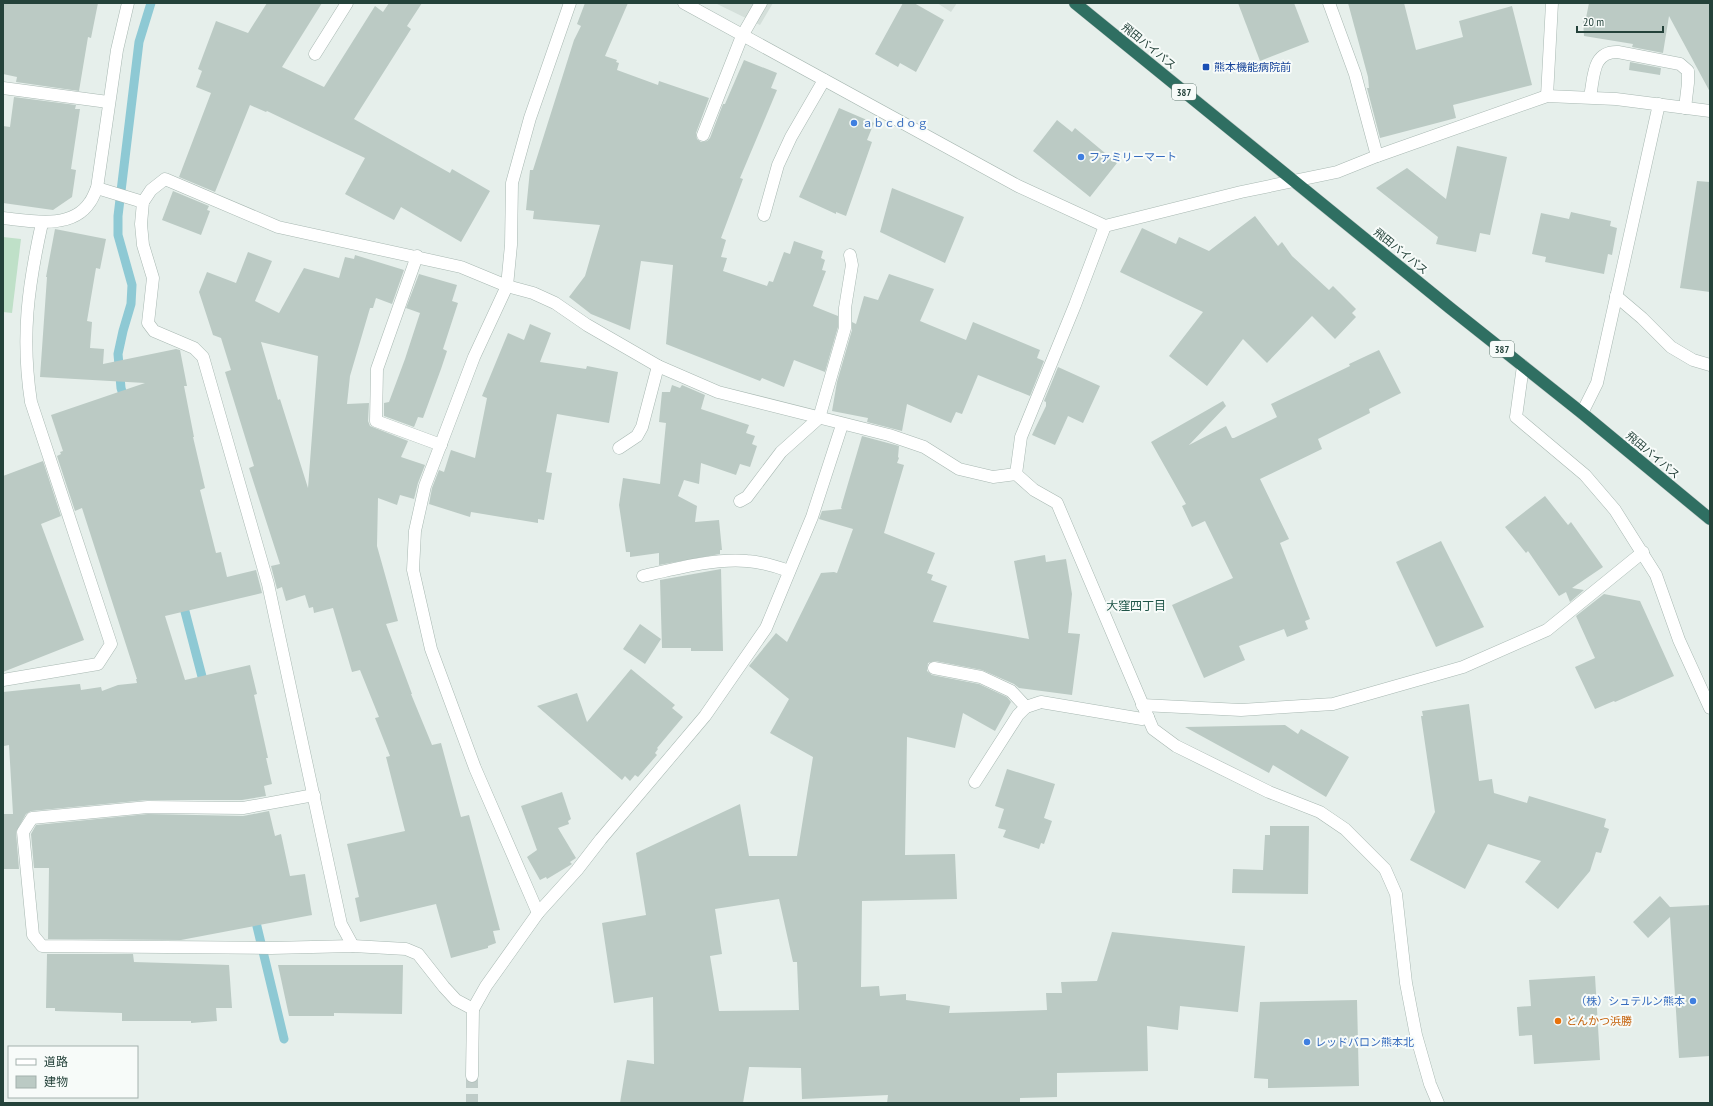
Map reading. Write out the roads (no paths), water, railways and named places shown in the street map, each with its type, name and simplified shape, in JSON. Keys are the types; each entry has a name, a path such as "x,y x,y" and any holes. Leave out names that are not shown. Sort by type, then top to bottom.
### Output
{"highway":[{"name":"飛田バイパス","path":"1076,3 1582,413 1710,519"}],"street":[{"path":"3,218 42,223 65,220 80,211 102,189 108,102 117,50 128,3"},
{"path":"315,54 347,3"},
{"path":"538,913 475,768 431,649 413,570 415,531 425,486 474,357 507,286 512,183 530,118 570,3"},
{"path":"684,3 1018,186 1105,226 1294,180 1337,172 1377,156 1547,96 1590,97 1710,111"},
{"path":"703,135 742,36 761,3"},
{"path":"1329,3 1355,74 1377,156"},
{"path":"1547,96 1552,3"},
{"path":"1590,97 1596,64 1601,57 1610,52 1618,52 1680,64 1688,71 1685,108"},
{"path":"764,215 778,165 791,137 824,80"},
{"path":"3,88 108,102"},
{"path":"1582,413 1596,383 1659,104"},
{"path":"353,946 341,924 268,584 203,357 194,348 154,331 148,323 153,278 143,245 141,224 143,202 151,190 165,179 278,227 417,256 461,267 507,286 533,293 555,303 587,325 658,366 718,392 889,435 924,447 959,469 993,477 1016,474 1034,490 1057,503 1153,728 1176,746 1270,792 1320,812 1345,828 1385,869 1396,894 1406,983 1416,1035 1430,1084 1438,1103"},
{"path":"102,189 143,202"},
{"path":"3,680 98,664 111,644 30,402 26,372 26,321 33,266 42,223"},
{"path":"1016,474 1021,437 1076,305 1105,226"},
{"path":"417,256 377,369 376,421 441,445"},
{"path":"740,501 747,497 781,452 818,418 845,328 846,308 852,265 850,256"},
{"path":"1616,296 1642,318 1671,347 1693,360 1710,365"},
{"path":"618,448 636,436 642,427 658,366"},
{"path":"1523,366 1516,417 1585,475 1615,510 1643,552 1656,575 1679,640 1710,708"},
{"path":"472,1076 473,1009 486,986 538,913 577,870 601,839 705,716 766,628 812,517 842,424"},
{"path":"1142,705 1241,710 1332,704 1463,667 1547,630 1643,552"},
{"path":"643,576 709,563 746,560 767,564 789,571"},
{"path":"934,668 981,677 1012,691 1026,707"},
{"path":"975,782 1018,715 1026,707 1041,702 1142,718 1148,717"},
{"path":"314,795 243,808 148,807 32,818 23,832 33,935 42,946 247,946 271,948 353,946 406,949 418,954 456,1000 473,1009"}],"waterway":[{"path":"125,401 121,388 118,354 131,304 132,285 118,235 118,216 139,42 151,3"},
{"path":"182,600 205,688"},
{"path":"254,914 284,1039"}],"tunnel":[{"path":"472,1076 472,1103"}],"place":[{"name":"熊本機能病院前","path":"1206,67"},
{"name":"ａｂｃｄｏｇ","path":"854,123"},
{"name":"ファミリーマート","path":"1081,157"},
{"name":"（株）シュテルン熊本","path":"1693,1001"},
{"name":"とんかつ浜勝","path":"1558,1021"},
{"name":"レッドバロン熊本北","path":"1307,1042"}],"district":[{"name":"大窪四丁目","path":"1136,605"}]}
